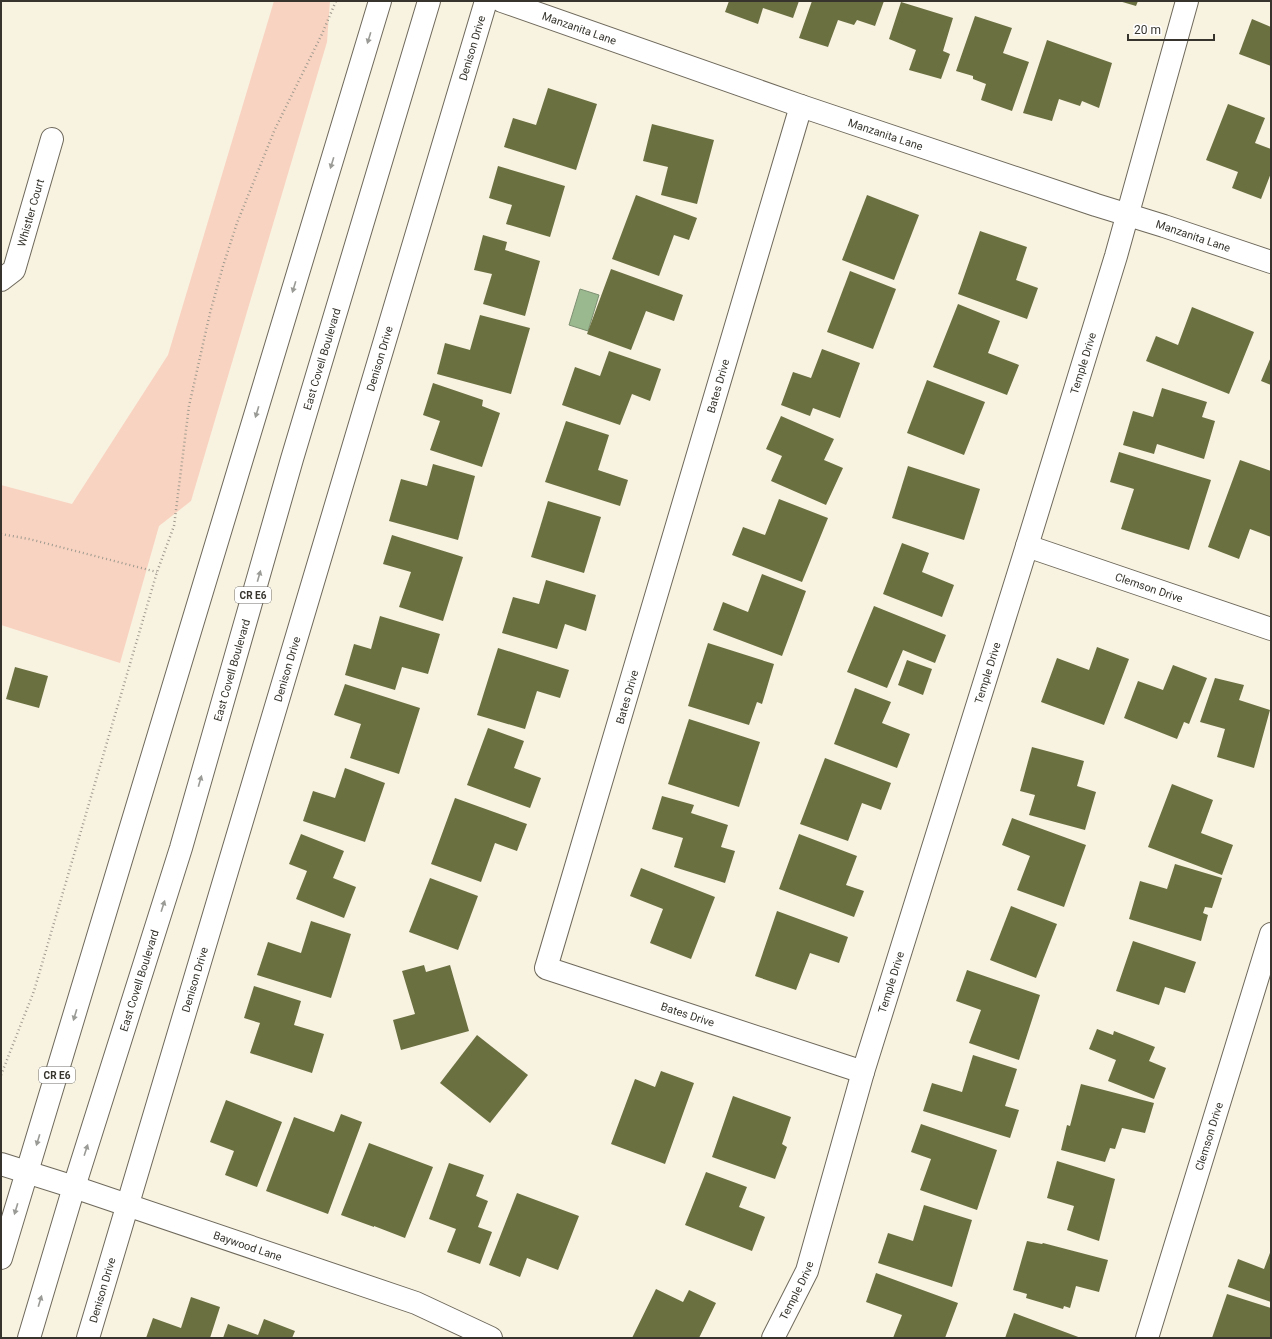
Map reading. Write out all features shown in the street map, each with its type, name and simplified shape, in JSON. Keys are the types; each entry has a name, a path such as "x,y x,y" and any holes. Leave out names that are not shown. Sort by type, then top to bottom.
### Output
{"street":[{"name":"CR E6","path":"1,1258 380,1"},
{"name":"East Covell Boulevard","path":"29,1338 74,1187 181,848 292,459 429,1"},
{"name":"Denison Drive","path":"88,1338 486,1"},
{"name":"Manzanita Lane","path":"502,1 801,106 1271,262"},
{"name":"Temple Drive","path":"773,1338 808,1271 863,1072 1027,546 1128,215 1187,1"},
{"name":"Bates Drive","path":"801,106 546,968 863,1072"},
{"name":"Whistler Court","path":"1,280 14,270 52,139"},
{"name":"Clemson Drive","path":"1027,546 1271,629"},
{"name":"Clemson Drive","path":"1147,1338 1271,934"},
{"name":"Baywood Lane","path":"1,1164 74,1187 416,1304 491,1338"}],"path":[{"path":"1,1076 34,991 157,572 174,526 189,406 210,313 223,266 237,223 275,129 322,34 336,1"},
{"path":"1,534 29,539 157,572"}],"shaded area":[{"path":"274,1 330,1 327,42 191,501 159,526 120,663 1,625 1,485 72,504 168,355"},
{"path":"580,289 599,295 588,331 569,325"}],"building":[{"path":"729,1 799,1 793,18 763,8 758,24 725,12"},
{"path":"812,1 884,1 875,26 857,20 854,25 838,20 828,47 799,38"},
{"path":"1119,1 1138,1 1136,6"},
{"path":"901,2 953,18 943,51 950,54 941,79 909,70 916,50 889,39"},
{"path":"975,16 1012,28 1003,53 1029,62 1012,111 981,100 986,84 973,79 973,76 956,71"},
{"path":"1252,19 1271,27 1271,66 1239,54"},
{"path":"1047,40 1112,63 1099,108 1082,101 1080,106 1059,99 1052,121 1023,113"},
{"path":"548,88 597,104 576,170 504,147 513,118 536,125"},
{"path":"1228,104 1265,118 1255,143 1271,149 1271,173 1261,199 1232,188 1238,172 1206,160"},
{"path":"652,124 714,140 697,204 661,195 668,167 643,161"},
{"path":"498,166 565,186 550,237 506,224 512,205 489,198"},
{"path":"636,195 697,218 689,240 674,235 659,276 612,259"},
{"path":"867,195 919,215 894,280 842,260"},
{"path":"980,231 1027,247 1016,280 1038,288 1027,319 958,294"},
{"path":"483,235 507,242 505,250 540,261 525,316 483,304 492,274 474,270"},
{"path":"611,269 683,295 674,321 646,311 631,350 587,334"},
{"path":"850,271 896,289 873,349 827,332"},
{"path":"958,304 1000,321 988,353 1019,365 1007,395 933,367"},
{"path":"1192,307 1254,332 1229,394 1146,361 1156,336 1178,345"},
{"path":"480,315 530,328 511,394 437,374 445,343 470,350"},
{"path":"822,349 860,363 840,418 813,408 810,416 781,405 793,372 811,378"},
{"path":"609,351 661,369 650,401 632,394 620,425 562,405 575,367 600,376"},
{"path":"1271,357 1271,385 1261,381"},
{"path":"927,380 985,402 964,455 907,433"},
{"path":"433,383 483,400 482,406 500,413 482,467 430,450 440,421 423,415"},
{"path":"1162,388 1207,402 1202,417 1215,421 1204,459 1157,444 1154,454 1123,445 1133,411 1153,417"},
{"path":"781,416 834,439 824,460 843,468 826,505 771,481 782,456 766,449"},
{"path":"566,421 609,435 598,470 628,480 620,506 545,482"},
{"path":"1119,452 1211,480 1189,550 1121,529 1134,489 1110,482"},
{"path":"1240,460 1271,471 1271,537 1250,529 1239,559 1208,547"},
{"path":"433,464 475,476 458,540 389,521 401,479 427,486"},
{"path":"908,466 980,489 964,540 892,518"},
{"path":"779,499 828,518 802,582 732,555 743,527 765,535"},
{"path":"548,501 601,517 584,573 531,557"},
{"path":"392,535 463,557 443,621 399,607 411,572 383,564"},
{"path":"902,543 929,553 922,572 954,585 942,617 883,594"},
{"path":"762,574 806,591 782,656 713,630 723,602 748,612"},
{"path":"546,580 596,595 586,631 565,624 557,649 502,633 513,597 539,604"},
{"path":"874,606 946,635 935,663 903,650 887,688 847,672"},
{"path":"380,616 440,634 428,674 402,667 395,690 345,675 354,644 371,649"},
{"path":"708,643 774,664 762,704 757,702 749,725 688,706"},
{"path":"1097,647 1129,659 1104,725 1041,702 1057,658 1089,670"},
{"path":"498,648 569,670 560,698 537,691 525,729 477,715"},
{"path":"907,660 932,669 923,695 898,685"},
{"path":"1173,665 1207,678 1189,724 1184,722 1177,739 1124,718 1138,681 1163,690"},
{"path":"15,667 48,676 39,708 6,699"},
{"path":"1215,678 1244,685 1239,700 1270,710 1254,768 1217,757 1225,729 1200,722"},
{"path":"345,684 420,708 399,774 350,758 361,724 334,715"},
{"path":"855,688 891,702 882,723 910,734 897,768 834,744"},
{"path":"689,719 760,742 739,807 668,784"},
{"path":"488,728 524,741 514,768 541,778 530,808 467,785"},
{"path":"1032,747 1084,761 1077,786 1096,792 1085,830 1029,815 1035,795 1020,791"},
{"path":"825,758 891,783 881,810 862,803 848,841 800,824"},
{"path":"345,768 385,783 365,842 303,821 313,791 335,798"},
{"path":"1172,784 1213,800 1201,833 1233,845 1222,875 1148,847"},
{"path":"662,796 694,805 691,813 728,825 721,847 735,851 725,883 674,867 683,838 652,829"},
{"path":"455,798 527,824 517,851 495,843 481,882 431,864"},
{"path":"1012,818 1086,845 1064,907 1017,890 1030,856 1002,845"},
{"path":"301,834 344,851 333,878 356,887 344,918 296,899 307,871 289,864"},
{"path":"799,834 857,856 846,885 864,891 854,917 779,889"},
{"path":"1175,864 1222,878 1212,908 1205,907 1203,913 1208,915 1201,941 1129,919 1140,881 1167,889"},
{"path":"641,868 715,897 691,959 650,943 663,909 630,896"},
{"path":"430,878 478,896 458,950 409,932"},
{"path":"1011,906 1057,924 1036,978 990,960"},
{"path":"777,911 848,937 839,963 810,953 796,990 755,976"},
{"path":"311,921 351,934 331,998 257,975 268,942 301,953"},
{"path":"1133,941 1196,962 1185,993 1165,987 1159,1005 1116,991"},
{"path":"424,965 426,972 450,965 469,1031 401,1050 393,1020 415,1014 402,971"},
{"path":"967,970 1040,995 1019,1060 969,1043 981,1010 956,1001"},
{"path":"254,986 301,1001 294,1025 324,1034 312,1073 250,1053 260,1023 244,1018"},
{"path":"1097,1029 1113,1035 1114,1031 1155,1047 1149,1061 1166,1068 1154,1099 1108,1081 1116,1060 1089,1049"},
{"path":"477,1035 528,1075 490,1123 440,1083"},
{"path":"973,1055 1017,1069 1005,1106 1019,1110 1010,1138 923,1111 932,1083 962,1092"},
{"path":"661,1071 694,1083 665,1164 611,1144 635,1079 655,1087"},
{"path":"1081,1084 1154,1103 1145,1133 1122,1128 1115,1149 1110,1148 1105,1162 1061,1150 1067,1125 1070,1126"},
{"path":"733,1096 791,1117 782,1144 787,1147 775,1179 712,1157"},
{"path":"226,1100 282,1122 257,1187 225,1175 234,1151 210,1142"},
{"path":"341,1114 362,1122 328,1214 266,1191 294,1117 334,1132"},
{"path":"921,1124 997,1150 977,1210 920,1190 931,1159 911,1152"},
{"path":"369,1143 433,1167 405,1238 341,1215"},
{"path":"1057,1161 1115,1179 1099,1241 1067,1230 1074,1206 1047,1198"},
{"path":"449,1163 484,1175 476,1196 488,1201 478,1227 492,1232 480,1264 447,1252 456,1229 429,1219"},
{"path":"706,1172 747,1187 739,1207 765,1217 752,1251 685,1225"},
{"path":"517,1193 579,1216 558,1270 527,1258 520,1277 489,1265"},
{"path":"924,1205 972,1220 952,1287 878,1263 888,1233 913,1241"},
{"path":"1027,1241 1043,1243 1108,1260 1099,1292 1076,1286 1070,1308 1064,1306 1063,1309 1026,1298 1027,1294 1013,1290"},
{"path":"1271,1250 1271,1302 1228,1287 1238,1259 1264,1269"},
{"path":"876,1273 958,1303 945,1338 893,1338 902,1315 866,1302"},
{"path":"656,1289 683,1302 689,1290 716,1303 699,1338 632,1338"},
{"path":"1227,1294 1271,1308 1271,1338 1212,1338"},
{"path":"191,1297 220,1307 210,1338 146,1338 153,1318 181,1328"},
{"path":"1014,1313 1081,1338 1005,1338"},
{"path":"264,1319 295,1331 292,1338 223,1338 228,1324 258,1335"}]}
